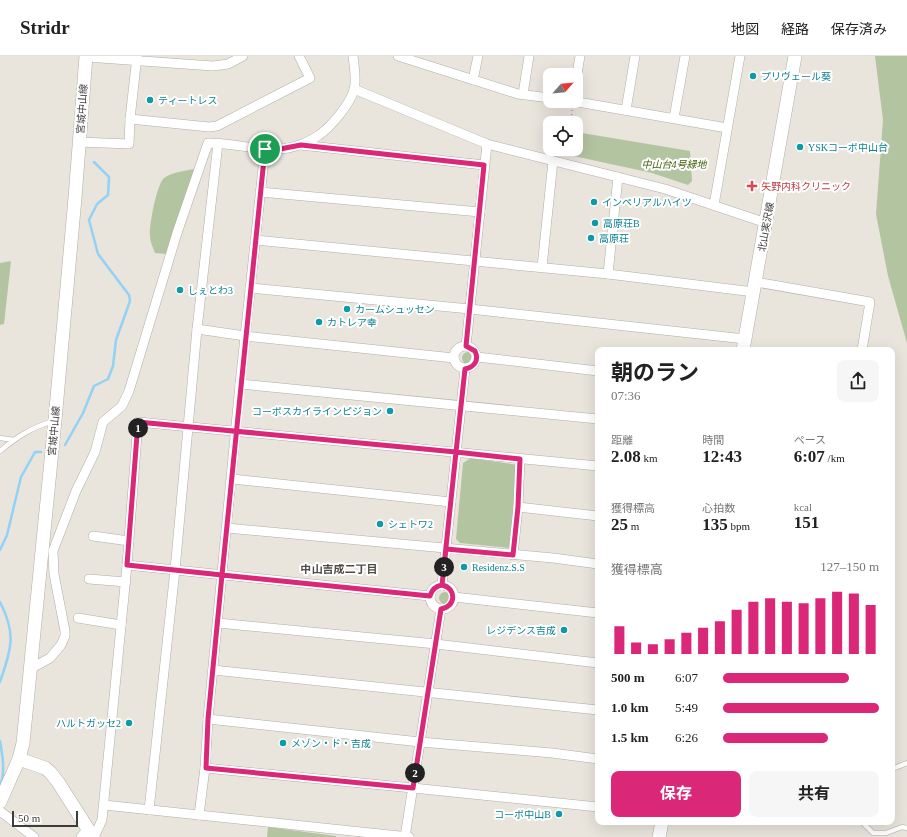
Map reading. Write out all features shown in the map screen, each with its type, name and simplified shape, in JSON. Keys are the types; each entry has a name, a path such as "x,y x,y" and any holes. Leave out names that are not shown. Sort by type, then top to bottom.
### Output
{"street":[{"path":"86,56 137,58 213,66 228,64 243,56"},
{"name":"宮城中山線","path":"0,802 19,759 23,744 55,420 86,56"},
{"path":"130,118 209,127 217,126 310,78 299,56"},
{"path":"301,145 319,135 343,111 354,90 353,56"},
{"path":"398,56 499,88 543,97"},
{"path":"473,80 478,56"},
{"path":"523,94 529,56"},
{"path":"578,68 580,56"},
{"path":"626,110 635,56"},
{"path":"674,118 685,56"},
{"path":"714,205 740,56"},
{"name":"北山実沢線","path":"744,344 795,56"},
{"path":"79,142 129,144 130,118 137,58"},
{"path":"354,90 487,144 665,189 766,223"},
{"path":"583,106 626,110 727,128"},
{"path":"30,669 50,658 62,646 65,631 54,574 53,551 76,491 94,452 104,422 122,406 129,391 177,233 208,143 265,149 280,149 301,145 484,165"},
{"path":"149,810 175,570 197,329 218,143"},
{"path":"466,346 487,144"},
{"path":"199,815 206,768 208,719 240,384 265,149"},
{"path":"542,267 553,161"},
{"path":"608,274 618,177"},
{"path":"260,192 480,212"},
{"path":"255,240 755,287 870,302 862,347"},
{"path":"250,288 470,309 744,344"},
{"path":"197,329 245,336 454,358"},
{"path":"466,346 475,351 477,357 472,367 465,369 456,364 454,358 457,349 466,346"},
{"path":"477,357 595,371"},
{"path":"442,585 465,369"},
{"path":"240,384 595,419"},
{"path":"19,759 45,768 50,772 58,782 89,835 102,820 104,805 126,582 138,422 595,466"},
{"path":"513,555 518,507 520,459"},
{"path":"232,479 451,502"},
{"path":"518,507 595,516"},
{"path":"227,528 595,564"},
{"path":"93,536 129,541"},
{"path":"127,565 430,596"},
{"path":"90,579 126,582"},
{"path":"442,585 452,590 454,597 448,607 441,609 434,606 430,596 433,589 442,585"},
{"path":"454,597 595,613"},
{"path":"405,837 441,609"},
{"path":"78,618 121,625"},
{"path":"218,623 436,644 595,663"},
{"path":"213,670 595,710"},
{"path":"208,719 420,742 552,753 595,759"},
{"path":"206,768 595,807"},
{"path":"104,805 199,815 342,834 409,837"},
{"path":"0,811 22,833 34,837"},
{"path":"659,837 661,825"}],"lane":[{"path":"0,451 34,427 55,420"},
{"path":"0,438 14,440"},
{"path":"895,768 907,763"},
{"path":"865,825 873,833 886,833 902,827 907,828"}],"green space":[{"path":"875,56 907,56 907,343 888,276 876,214 883,120"},
{"name":"中山台4号緑地","path":"583,133 690,151 692,181 688,185 652,173 574,156 583,156"},
{"path":"194,169 167,254 155,253 150,240 150,230 154,205 161,182 164,178 171,174"},
{"path":"11,261 4,324 0,325 0,263"},
{"path":"466,352 470,352 474,358 470,364 466,364 462,360 462,356"},
{"path":"471,458 518,465 511,548 460,543 456,539 463,463"},
{"path":"443,592 447,592 451,598 447,604 443,604 439,600 439,596"},
{"path":"268,827 336,836 336,837 267,837"}],"waterway":[{"path":"65,445 83,413 94,386 108,379 113,366 116,340 130,301 129,295 98,254 89,220 97,204 108,195 109,177 94,162"},
{"path":"0,550 7,535 21,477 35,452 41,452"},
{"path":"0,602 9,624 10,633 9,651 0,682"},
{"path":"0,741 3,769 0,785"}],"place":[{"name":"プリヴェール葵","path":"753,76"},
{"name":"ティートレス","path":"150,100"},
{"name":"YSKコーポ中山台","path":"800,147"},
{"name":"矢野内科クリニック","path":"752,186"},
{"name":"インペリアルハイツ","path":"594,202"},
{"name":"高原荘B","path":"595,223"},
{"name":"高原荘","path":"591,238"},
{"name":"しぇとわ3","path":"180,290"},
{"name":"カームシュッセン","path":"347,309"},
{"name":"カトレア幸","path":"319,322"},
{"name":"コーポスカイラインピジョン","path":"390,411"},
{"name":"シェトワ2","path":"380,524"},
{"name":"Residenz.S.S","path":"464,567"},
{"name":"レジデンス吉成","path":"564,630"},
{"name":"ハルトガッセ2","path":"129,723"},
{"name":"メゾン・ド・吉成","path":"283,743"},
{"name":"コーポ中山B","path":"559,814"}],"district":[{"name":"中山吉成二丁目","path":"339,569"}],"route":[{"path":"265,149 240,384 236,431 232,479 222,575 127,565 138,422 236,431 456,452 442,585 452,590 454,597 453,601 448,607 441,609 413,788 206,768 208,719 222,575 430,596 433,589 442,585 446,549 513,555 518,507 520,459 456,452 465,369 472,367 477,357 475,351 466,346 484,165 301,145 280,149 265,149"}]}
